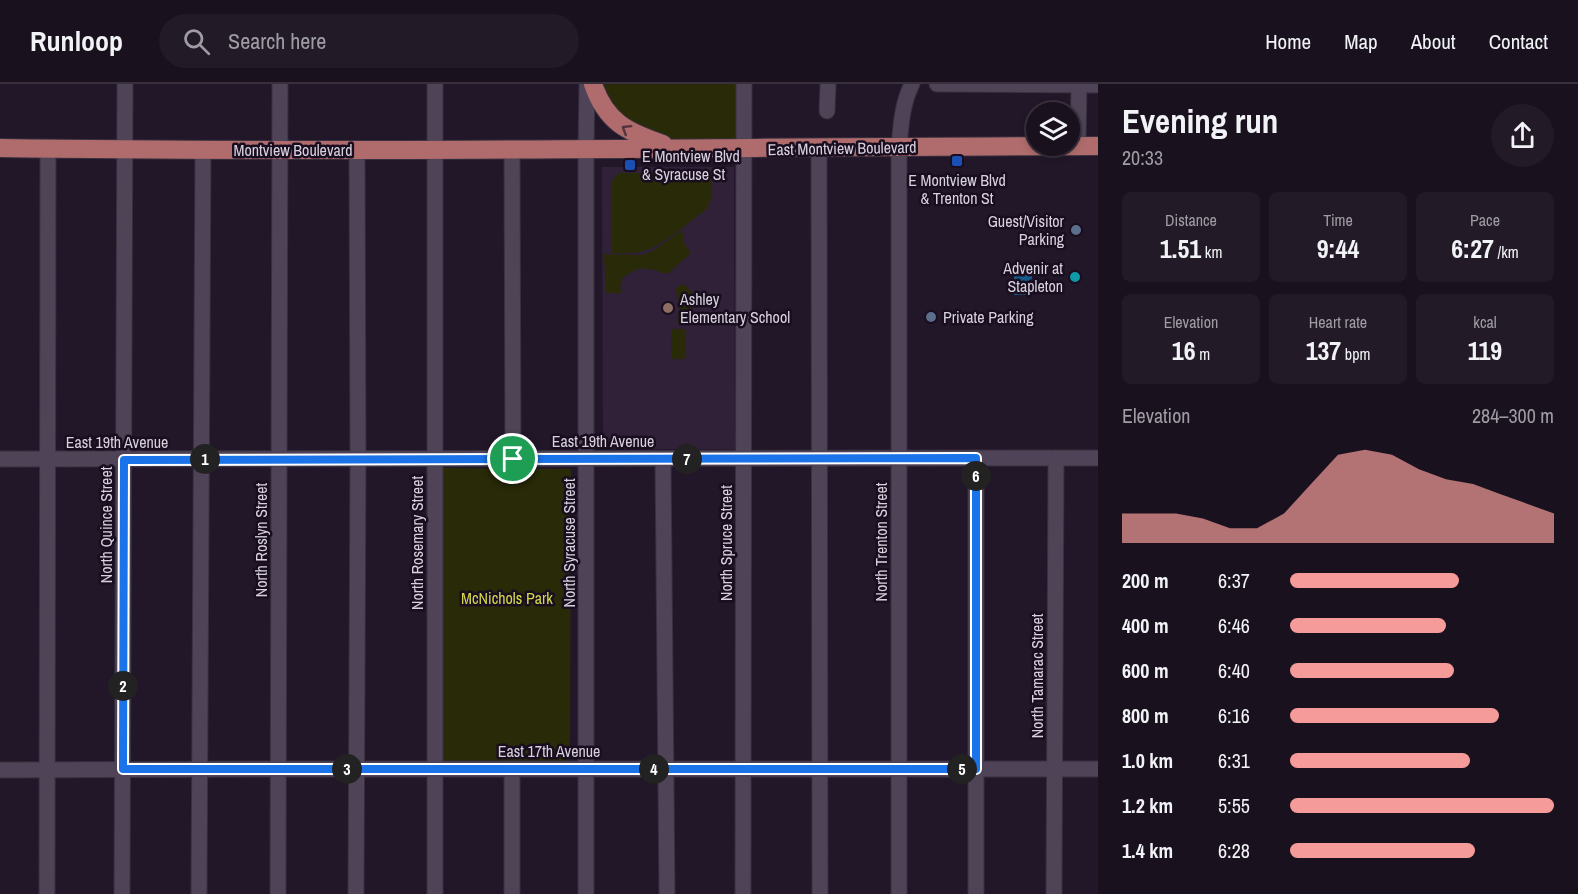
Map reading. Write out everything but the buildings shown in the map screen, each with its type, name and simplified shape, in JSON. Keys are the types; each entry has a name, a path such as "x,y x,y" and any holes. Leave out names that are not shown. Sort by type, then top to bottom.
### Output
{"main road":[{"path":"593,84 606,110 620,125 639,136 678,149"},
{"name":"East Montview Boulevard","path":"586,150 1026,146"},
{"name":"East Montview Boulevard","path":"1080,146 1098,146"},
{"name":"Montview Boulevard","path":"0,148 586,150"}],"street":[{"name":"North Quince Street","path":"122,894 126,84"},
{"name":"North Roslyn Street","path":"278,894 280,84"},
{"name":"North Rosemary Street","path":"435,84 435,894"},
{"name":"North Syracuse Street","path":"586,894 587,84"},
{"name":"North Spruce Street","path":"743,894 744,84"},
{"path":"827,111 828,84"},
{"name":"North Trenton Street","path":"899,894 899,147 901,118 907,93 912,84"},
{"path":"937,84 1098,85"},
{"path":"1079,84 1079,102"},
{"path":"819,147 820,894"},
{"path":"47,894 48,148"},
{"path":"199,894 203,150"},
{"path":"356,894 357,150"},
{"path":"512,150 513,459"},
{"path":"976,458 976,894"},
{"name":"North Tamarac Street","path":"1054,894 1056,458"},
{"name":"East 19th Avenue","path":"0,459 1098,458"},
{"path":"663,459 667,894"},
{"path":"512,769 512,894"},
{"name":"East 17th Avenue","path":"0,770 1098,769"}],"shaded area":[{"name":"Ashley Elementary School","path":"602,167 734,167 735,449 603,449"}],"green space":[{"path":"593,84 744,84 743,149 639,136"},
{"path":"618,173 710,173 712,196 706,210 658,245 641,252 612,253 612,181"},
{"path":"682,230 684,243 691,253 670,272 665,274 650,269 636,270 622,279 621,293 606,293 604,254 641,255 651,252"},
{"path":"683,284 692,293 691,322 676,322 679,305 675,288"},
{"path":"671,329 685,329 685,359 671,359"},
{"name":"McNichols Park","path":"443,468 571,469 570,762 443,762"}],"water":[{"path":"1014,269 1032,269 1029,287 1032,287 1032,295 1014,295"}],"place":[{"name":"E Montview Blvd & Trenton St","path":"957,161"},
{"name":"E Montview Blvd & Syracuse St","path":"630,165"},
{"name":"Guest/Visitor Parking","path":"1076,230"},
{"name":"Advenir at Stapleton","path":"1075,277"},
{"name":"Ashley Elementary School","path":"668,308"},
{"name":"Private Parking","path":"931,317"}],"route":[{"path":"976,458 976,769 123,769 124,460 513,459 976,458"}]}
